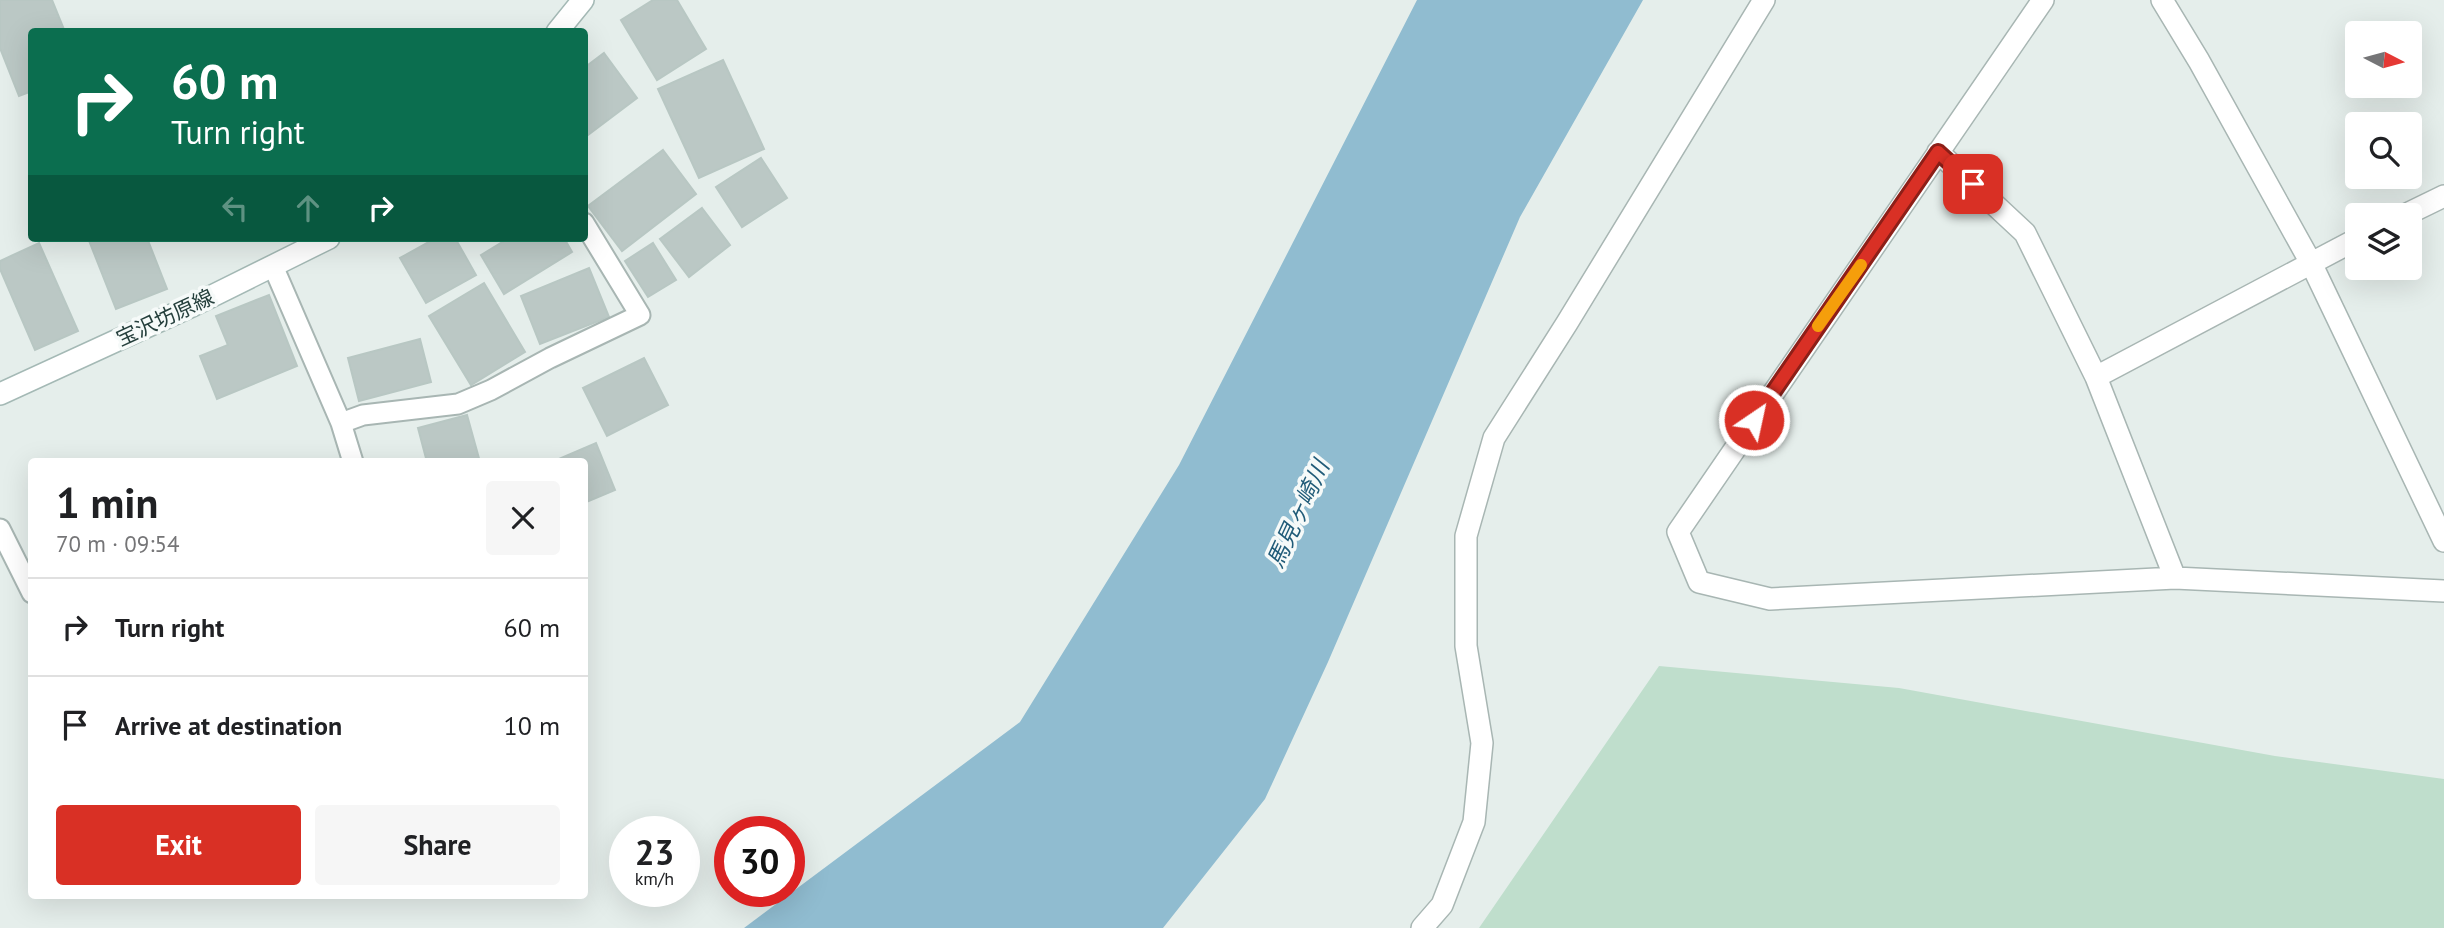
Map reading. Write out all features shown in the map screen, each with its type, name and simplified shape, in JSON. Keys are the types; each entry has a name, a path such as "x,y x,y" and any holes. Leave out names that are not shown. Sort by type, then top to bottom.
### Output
{"street":[{"path":"560,28 583,0"},
{"path":"1422,928 1442,905 1474,822 1482,743 1466,646 1466,536 1494,438 1764,0"},
{"path":"2043,0 1678,532 1699,582 1770,599 2175,578 2444,591"},
{"path":"2162,0 2199,61 2311,263 2444,541"},
{"path":"1938,152 2025,233 2096,377 2175,578"},
{"path":"2422,207 2444,196"},
{"name":"宝沢坊原線","path":"0,394 194,305 321,242"},
{"path":"2096,377 2345,245"}],"lane":[{"path":"341,423 363,415 458,404 640,315 588,230"},
{"path":"273,266 341,423 353,458"},
{"path":"0,529 28,585"}],"green space":[{"path":"1659,666 1899,688 2275,756 2444,779 2444,928 1479,928"}],"water":[{"name":"馬見ヶ崎川","path":"1417,0 1643,0 1520,217 1328,662 1265,799 1163,928 744,928 772,907 805,907 805,882 1020,722 1179,465"}],"building":[{"path":"0,0 52,0 63,28 28,28 28,93 19,96 0,48"},
{"path":"653,0 677,0 706,49 657,80 621,20"},
{"path":"604,53 637,98 588,135 588,65"},
{"path":"723,60 764,149 699,178 658,89"},
{"path":"663,150 696,194 622,251 588,206"},
{"path":"761,158 787,198 742,227 716,187"},
{"path":"702,208 730,245 689,277 660,239"},
{"path":"90,242 149,242 167,289 116,309"},
{"path":"429,242 457,242 476,275 426,303 400,258"},
{"path":"502,242 566,242 572,252 504,294 481,255"},
{"path":"39,243 78,331 35,350 0,269 0,261"},
{"path":"653,243 676,280 648,297 625,261"},
{"path":"589,268 609,317 540,344 521,296"},
{"path":"484,283 525,352 471,385 429,316"},
{"path":"269,295 297,366 217,399 200,356 228,345 216,316"},
{"path":"420,339 431,382 359,401 348,358"},
{"path":"644,358 668,405 607,436 583,388"},
{"path":"467,415 479,458 426,458 418,428"},
{"path":"596,443 615,490 588,501 588,458 561,458"}],"slow traffic":[{"path":"1818,326 1861,265"}],"route":[{"path":"1754,420 1938,152 1973,184"}]}
